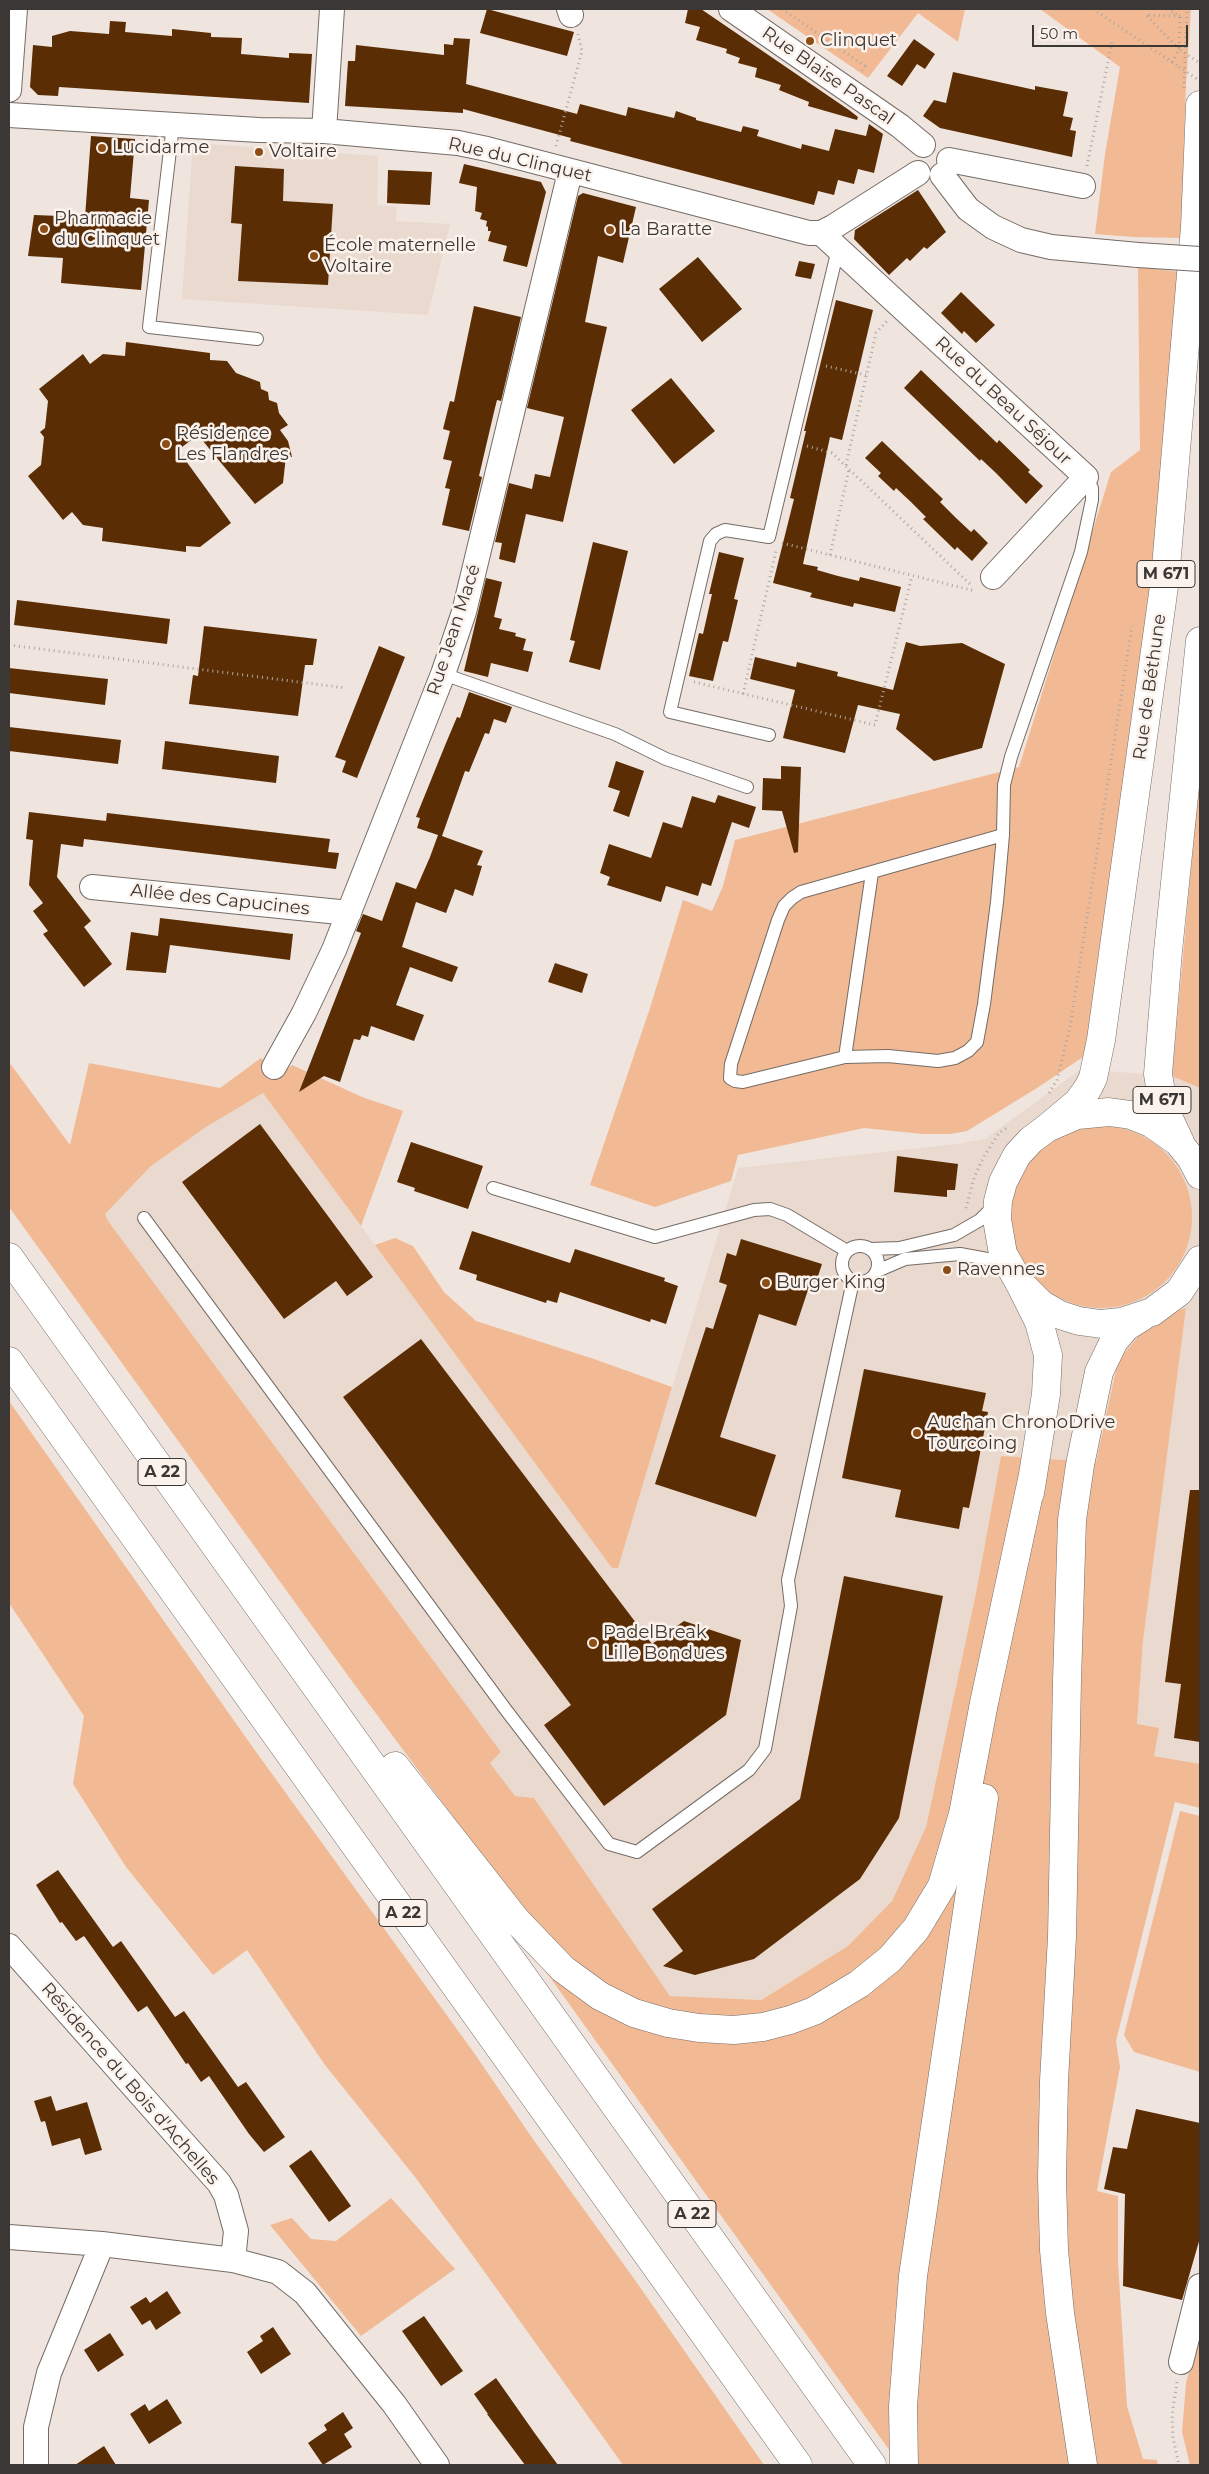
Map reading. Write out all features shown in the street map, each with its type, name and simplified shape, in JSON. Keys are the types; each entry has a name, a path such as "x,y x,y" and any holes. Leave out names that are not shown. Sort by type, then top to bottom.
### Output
{"main road":[{"name":"Rue de Béthune","path":"1033,1475 1046,1394 1048,1355 1039,1322 1014,1276 998,1237 998,1201 1007,1172 1017,1155 1078,1102 1088,1088 1093,1078 1101,1040 1165,579 1195,227 1192,100"},
{"name":"M 671","path":"1185,1150 1175,1135 1163,1106 1158,1074 1200,641"},
{"path":"1047,1128 1077,1115 1098,1112 1120,1113 1156,1126 1170,1135 1185,1150 1200,1175"},
{"name":"A 22","path":"9,1257 872,2465"},
{"path":"1082,2465 1060,2314 1054,2250 1052,2178 1054,2080 1062,1936 1072,1520 1084,1447 1100,1372 1114,1341 1126,1327 1162,1306 1179,1292 1200,1260"},
{"path":"1014,1276 1041,1304 1060,1315 1080,1321 1111,1324 1142,1316"},
{"name":"A 22","path":"9,1360 798,2465"},
{"path":"316,1686 347,1712 375,1740 516,1920 543,1950 584,1985 600,1996 634,2013 676,2024 734,2030 763,2027 790,2020 837,1999 877,1971 916,1929 942,1886 963,1814 984,1703 1033,1475"},
{"path":"904,2465 903,2406 912,2285 1033,1475"}],"street":[{"path":"9,90 14,9"},
{"path":"324,132 332,9"},
{"name":"Rue Blaise Pascal","path":"731,9 906,130 923,145"},
{"name":"Rue du Clinquet","path":"9,115 324,132 458,143 803,232 829,241"},
{"path":"1083,186 945,168 931,179 918,173 914,165 914,156 923,145 932,143 940,146 946,152 945,168 974,214 993,227 1021,240 1052,247 1138,256 1200,259"},
{"name":"Rue Jean Macé","path":"274,1067 318,986 349,913 443,674 464,612 561,169"},
{"path":"829,241 847,219 918,173"},
{"name":"Rue du Beau Séjour","path":"829,241 1086,478 993,576"},
{"name":"Allée des Capucines","path":"92,887 349,913"},
{"name":"Résidence du Bois d'Achelles","path":"9,1946 219,2183 226,2195 236,2231 233,2260"},
{"path":"9,2237 102,2244 233,2260 278,2272 305,2293 394,2404 437,2465"},
{"path":"36,2465 36,2427 49,2372 102,2244"},
{"path":"1181,2362 1200,2286"}],"lane":[{"path":"173,125 149,327 257,340"},
{"path":"769,735 670,712 710,541 716,534 725,530 769,537 811,362 829,241"},
{"path":"1003,835 801,892 784,906 730,1072 730,1078 743,1082 845,1057 888,1056 938,1061 955,1058 968,1051 977,1042 997,902 1003,835 1004,785 1081,552 1092,500 1092,488 1086,478"},
{"path":"443,674 615,734 666,759 747,787"},
{"path":"845,1057 872,873"},
{"path":"493,1188 655,1237 754,1210 770,1209 787,1214 847,1251"},
{"path":"998,1201 986,1214 967,1229 946,1238 899,1248 871,1249 859,1246 847,1251 842,1260 842,1268 847,1277 853,1281 866,1282 877,1271 905,1259 960,1254 986,1259 1014,1276"},
{"path":"144,1218 506,1710 609,1844 637,1852 750,1770 765,1749 792,1606 788,1580 853,1281"},
{"path":"871,1249 878,1259 877,1271"}],"path":[{"path":"782,9 865,66 848,90"},
{"path":"1094,9 1200,81"},
{"path":"1167,9 1180,16"},
{"path":"1187,9 1192,100"},
{"path":"561,169 582,51 582,41 570,12"},
{"path":"1180,16 1146,14 1180,49 1200,63"},
{"path":"1172,63 1180,49 1180,16"},
{"path":"1083,186 1112,42"},
{"path":"846,466 876,333 900,306"},
{"path":"811,362 867,375"},
{"path":"743,694 778,542 978,592 832,453 792,442"},
{"path":"830,555 850,469"},
{"path":"678,678 875,725 912,576"},
{"path":"1048,1095 1057,1080 1070,1027 1132,623"},
{"path":"9,645 346,688"},
{"path":"967,1229 966,1208 980,1165 999,1133 1014,1123"},
{"path":"1179,2465 1172,2438 1172,2415 1181,2362"}],"shaded area":[{"path":"767,9 965,9 958,42 918,13 868,78"},
{"path":"1040,9 1191,9 1186,84 1181,238 1095,234 1105,154 1120,67"},
{"name":"École maternelle Voltaire","path":"193,143 378,156 377,205 397,207 396,221 450,224 428,315 182,299"},
{"path":"1138,267 1181,272 1167,440 1145,628 1086,1055 967,1131 950,1134 923,1134 864,1128 738,1155 731,1181 655,1207 590,1185 650,1008 683,900 712,911 723,886 735,840 1019,767 1111,472 1140,450"},
{"path":"1200,770 1200,1088 1172,1076"},
{"path":"261,1058 278,1077 292,1065 362,1097 403,1111 361,1226 263,1093 206,1127 151,1166 105,1214 108,1221 501,1752 490,1763 515,1796 534,1798 670,1996 761,2000 848,1946 892,1901 926,1827 976,1593 1001,1456 1096,1462 1118,1361 1142,1332 1165,1315 1186,1308 1143,1641 1137,1724 1159,1728 1154,1756 1200,1764 1200,1808 1175,1802 1116,2041 1120,2067 1097,2191 1118,2196 1118,2263 1127,2406 1143,2459 1157,2460 1158,2465 900,2465 539,1962 518,1904 354,1684 9,1207 9,1062 70,1145 89,1063 220,1088"},
{"path":"1081,1069 1172,1076 1200,1088 1200,1764 1154,1756 1137,1724 1143,1641 1186,1308 1118,1361 1096,1462 1001,1456 976,1593 926,1827 892,1901 848,1946 760,2000 670,1996 534,1798 515,1796 490,1763 501,1752 156,1288 107,1221 105,1213 151,1166 206,1127 263,1093 612,1567 618,1568 738,1168 956,1144 985,1139"},
{"path":"1110,1126 1119,1127 1144,1136 1166,1152 1182,1174 1191,1199 1191,1235 1182,1260 1166,1282 1144,1298 1128,1304 1110,1308 1092,1308 1083,1307 1058,1298 1043,1288 1030,1275 1020,1260 1011,1235 1010,1208 1011,1199 1020,1174 1030,1159 1043,1146 1058,1136 1083,1127"},
{"path":"395,1238 413,1246 444,1292 476,1321 594,1359 672,1387 618,1568 612,1568 375,1245"},
{"path":"9,1401 254,1749 472,2050 764,2465 623,2465 415,2177 325,2065 247,1950 213,1975 126,1867 73,1784 84,1716 9,1603"},
{"path":"1180,1811 1200,1816 1200,2072 1134,2052 1124,2035"},
{"path":"391,2198 455,2269 361,2336 270,2225 292,2218 311,2239 336,2241"},
{"path":"1200,2331 1200,2465 1190,2465 1182,2432 1186,2383"}],"building":[{"path":"487,9 574,32 567,56 480,33"},
{"path":"688,9 701,9 849,110 858,117 857,120 808,106 809,102 779,90 781,85 755,77 757,68 738,63 740,58 726,53 727,49 696,40 700,27 685,23"},
{"path":"110,21 126,22 125,32 172,36 172,29 211,33 211,37 242,38 241,54 289,58 289,53 312,54 309,103 59,87 58,96 38,95 30,87 33,45 52,47 52,36 70,31 109,34"},
{"path":"454,38 470,39 466,84 577,114 580,104 626,116 628,107 674,118 676,111 696,118 696,120 741,132 743,126 759,130 757,136 801,149 802,144 829,151 835,129 866,136 869,124 883,134 874,173 858,169 854,184 838,180 834,195 818,191 814,205 570,141 571,138 463,109 463,113 345,106 348,61 355,61 356,45 444,55 444,44 453,45"},
{"path":"914,39 935,54 925,69 917,64 902,86 887,76"},
{"path":"953,72 1035,90 1035,86 1068,92 1063,116 1073,118 1070,130 1076,131 1072,157 940,128 923,116 934,100 946,103"},
{"path":"91,136 135,139 130,198 149,200 141,290 61,283 63,258 28,256 34,215 85,217"},
{"path":"464,164 541,182 546,192 527,267 503,261 507,246 488,241 491,231 488,231 486,226 487,221 480,219 482,213 475,211 477,187 459,183"},
{"path":"235,166 284,169 283,201 333,204 328,285 238,281 242,224 231,223"},
{"path":"388,170 432,172 430,205 387,203"},
{"path":"918,190 946,232 927,249 924,247 910,261 907,258 889,275 854,239 855,230"},
{"path":"583,193 636,207 623,263 598,256 585,322 607,327 563,522 526,514 515,563 499,559 502,543 495,542 509,483 532,489 535,474 550,477 564,417 527,408 578,196"},
{"path":"698,257 742,309 702,342 659,289"},
{"path":"799,261 815,264 811,279 795,276"},
{"path":"961,292 995,325 976,343 964,331 962,334 941,313"},
{"path":"836,300 873,310 842,440 830,437 803,564 818,567 817,570 859,581 860,577 901,587 895,612 854,603 853,607 810,597 812,593 773,583 794,499 790,498 806,431 804,431"},
{"path":"474,306 521,317 501,401 497,400 494,412 479,476 482,477 469,531 442,525 450,489 445,488 452,461 443,459 450,431 443,429 450,401 454,402"},
{"name":"Résidence Les Flandres","path":"126,342 210,353 210,360 227,361 236,373 260,382 261,389 268,392 269,400 277,403 279,413 288,425 280,430 288,441 292,457 286,456 283,483 255,504 198,435 178,450 231,523 200,547 186,546 186,552 102,541 103,528 83,525 72,512 63,520 28,476 41,465 44,437 40,432 45,428 48,401 39,389 83,354 90,364 103,354 125,356"},
{"path":"921,370 997,443 999,440 1030,470 1028,472 1043,486 1026,504 996,473 981,459 980,461 904,388"},
{"path":"671,378 715,431 674,464 631,410"},
{"path":"882,441 943,499 940,502 956,518 971,532 974,529 988,543 972,561 957,547 955,550 923,519 926,517 911,502 896,488 894,491 878,476 881,473 865,458"},
{"path":"593,542 628,551 600,670 569,662 575,641 570,640"},
{"path":"719,552 744,558 734,599 738,600 728,642 723,641 713,681 689,676 699,633 703,634 712,594 709,594"},
{"path":"486,578 502,582 494,617 502,619 499,629 516,633 515,636 526,639 523,650 533,652 528,672 491,663 488,677 464,671"},
{"path":"17,600 170,619 167,644 14,625"},
{"path":"204,626 317,639 313,665 305,665 298,716 189,704 193,675 198,676"},
{"path":"906,642 920,646 962,643 1005,664 982,748 934,761 896,729 900,714 858,705 845,753 783,738 795,690 750,679 755,657 796,667 797,662 838,672 837,676 893,690"},
{"path":"379,646 405,657 357,778 342,772 346,761 335,757"},
{"path":"9,668 108,679 105,705 9,693"},
{"path":"469,692 512,707 506,723 494,719 489,734 485,733 469,772 465,771 442,836 483,851 477,865 482,866 473,896 455,889 446,913 416,902 402,947 458,967 452,982 410,967 396,1005 424,1015 414,1041 371,1026 368,1037 362,1035 360,1040 354,1039 340,1082 324,1076 299,1092 361,933 356,931 363,914 382,921 396,882 416,889 430,857 438,835 417,828 420,818 416,817 457,717 460,718"},
{"path":"9,727 121,740 118,764 9,751"},
{"path":"165,741 279,756 276,783 162,769"},
{"path":"616,761 644,771 629,817 613,811 620,791 608,787"},
{"path":"781,766 801,767 798,852 794,853 782,811 762,810 763,778 781,779"},
{"path":"718,795 756,807 749,828 732,822 711,886 702,883 698,896 666,886 661,902 607,885 610,877 600,873 609,844 651,858 663,822 682,828 692,796 715,803"},
{"path":"29,812 106,821 107,813 330,839 328,852 339,853 336,869 84,839 83,847 61,844 57,877 91,921 84,927 112,964 84,987 43,934 48,931 33,911 43,903 29,885 33,840 26,839"},
{"path":"160,918 293,934 290,960 170,945 166,973 126,970 131,932 158,936"},
{"path":"555,963 588,974 582,993 548,982"},
{"path":"260,1124 373,1277 347,1296 336,1281 284,1319 182,1182"},
{"path":"411,1142 483,1166 468,1209 414,1191 415,1188 397,1182"},
{"path":"897,1156 958,1164 955,1190 947,1190 947,1197 894,1192"},
{"path":"472,1231 570,1263 575,1249 665,1278 664,1281 678,1286 666,1324 651,1319 650,1322 560,1292 557,1303 547,1300 546,1303 476,1280 477,1275 459,1269"},
{"path":"741,1239 822,1264 816,1282 811,1281 796,1326 759,1314 720,1437 776,1455 756,1517 655,1484 706,1327 713,1329 727,1285 719,1282 727,1253 736,1256"},
{"path":"421,1339 652,1644 684,1621 741,1640 726,1715 604,1806 544,1725 571,1705 343,1397"},
{"name":"Auchan ChronoDrive Tourcoing","path":"864,1369 986,1393 982,1411 988,1412 976,1474 969,1508 963,1507 959,1529 895,1517 901,1490 842,1478"},
{"path":"1190,1490 1200,1490 1200,1742 1174,1738 1181,1684 1165,1682"},
{"path":"844,1576 943,1596 899,1818 860,1879 754,1959 695,1975 663,1966 683,1951 652,1909 800,1799"},
{"path":"58,1870 113,1947 121,1941 175,2017 184,2011 238,2087 246,2082 285,2137 264,2152 249,2134 209,2076 201,2082 188,2063 186,2064 147,2006 138,2012 84,1936 76,1941 62,1922 60,1923 36,1885"},
{"path":"51,2096 56,2111 87,2102 102,2150 85,2155 80,2138 52,2146 45,2121 41,2122 34,2101"},
{"path":"1136,2109 1200,2123 1200,2238 1182,2300 1123,2286 1125,2194 1104,2189 1113,2147 1127,2149"},
{"path":"311,2150 351,2206 329,2222 289,2166"},
{"path":"167,2291 181,2313 156,2330 150,2320 142,2325 130,2307 146,2297 150,2303"},
{"path":"424,2316 463,2371 441,2386 402,2331"},
{"path":"273,2327 291,2354 261,2374 247,2352 263,2341 260,2336"},
{"path":"110,2333 124,2355 98,2372 84,2350"},
{"path":"496,2378 558,2465 525,2465 487,2414 474,2394"},
{"path":"167,2399 182,2423 149,2444 130,2414 145,2404 149,2411"},
{"path":"343,2412 353,2428 344,2434 352,2447 323,2465 308,2443 327,2430 324,2425"},
{"path":"104,2446 116,2465 75,2465"}],"place":[{"name":"Clinquet","path":"810,41"},
{"name":"Lucidarme","path":"102,148"},
{"name":"Voltaire","path":"259,152"},
{"name":"Pharmacie du Clinquet","path":"44,229"},
{"name":"La Baratte","path":"610,230"},
{"name":"École maternelle Voltaire","path":"314,256"},
{"name":"Résidence Les Flandres","path":"166,444"},
{"name":"Ravennes","path":"947,1270"},
{"name":"Burger King","path":"766,1283"},
{"name":"Auchan ChronoDrive Tourcoing","path":"917,1433"},
{"name":"PadelBreak Lille Bondues","path":"593,1643"}]}
